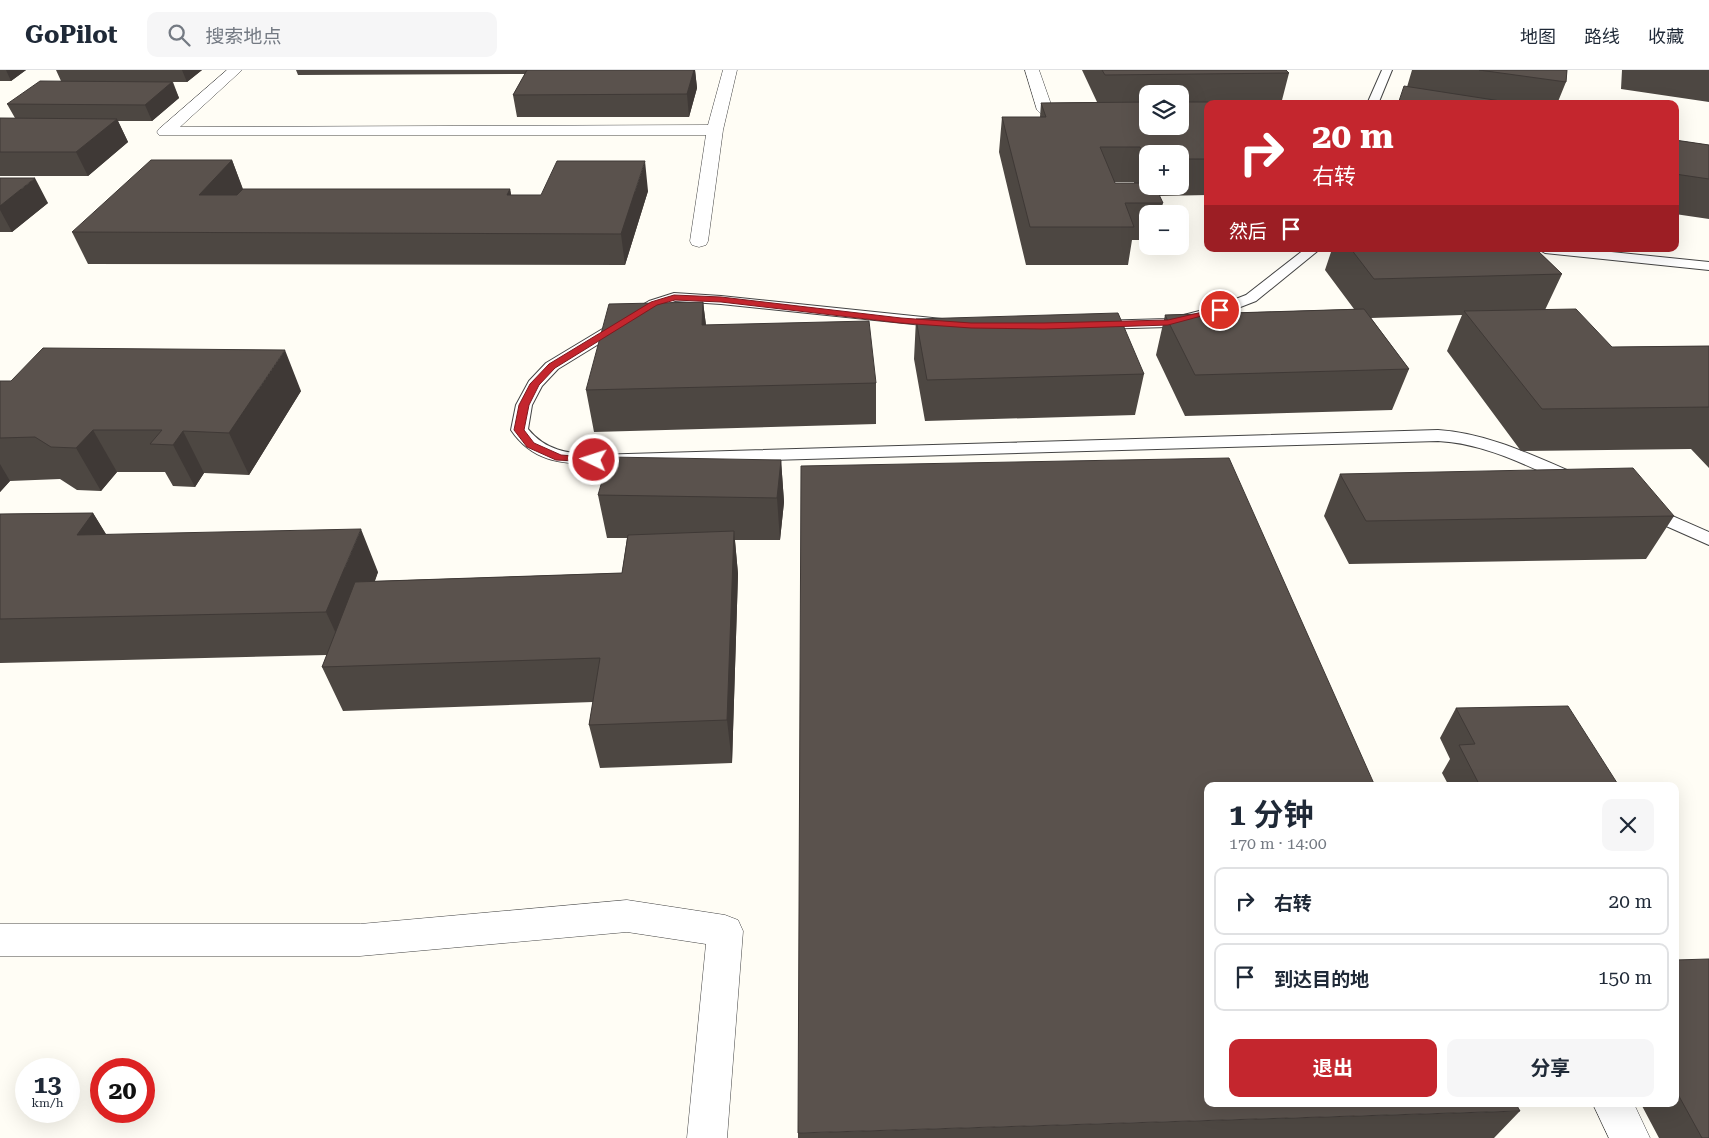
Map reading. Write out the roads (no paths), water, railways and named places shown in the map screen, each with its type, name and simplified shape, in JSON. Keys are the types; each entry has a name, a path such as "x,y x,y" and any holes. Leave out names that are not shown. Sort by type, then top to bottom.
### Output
{"street":[{"path":"235,70 165,132 715,130"},
{"path":"699,241 715,130 730,70"},
{"path":"1032,70 1045,110"},
{"path":"0,940 360,940 628,916 724,931 707,1138"},
{"path":"1614,1107 1630,1138"}],"lane":[{"path":"1374,100 1387,70"},
{"path":"1082,325 1168,323 1220,310 1251,298 1310,252"},
{"path":"1575,252 1709,266"},
{"path":"954,324 721,300 674,297 654,304 552,366 535,384 524,405 519,430 530,445 560,458 594,460 1406,435 1448,436 1512,452 1593,488"},
{"path":"1628,503 1709,539"}]}
